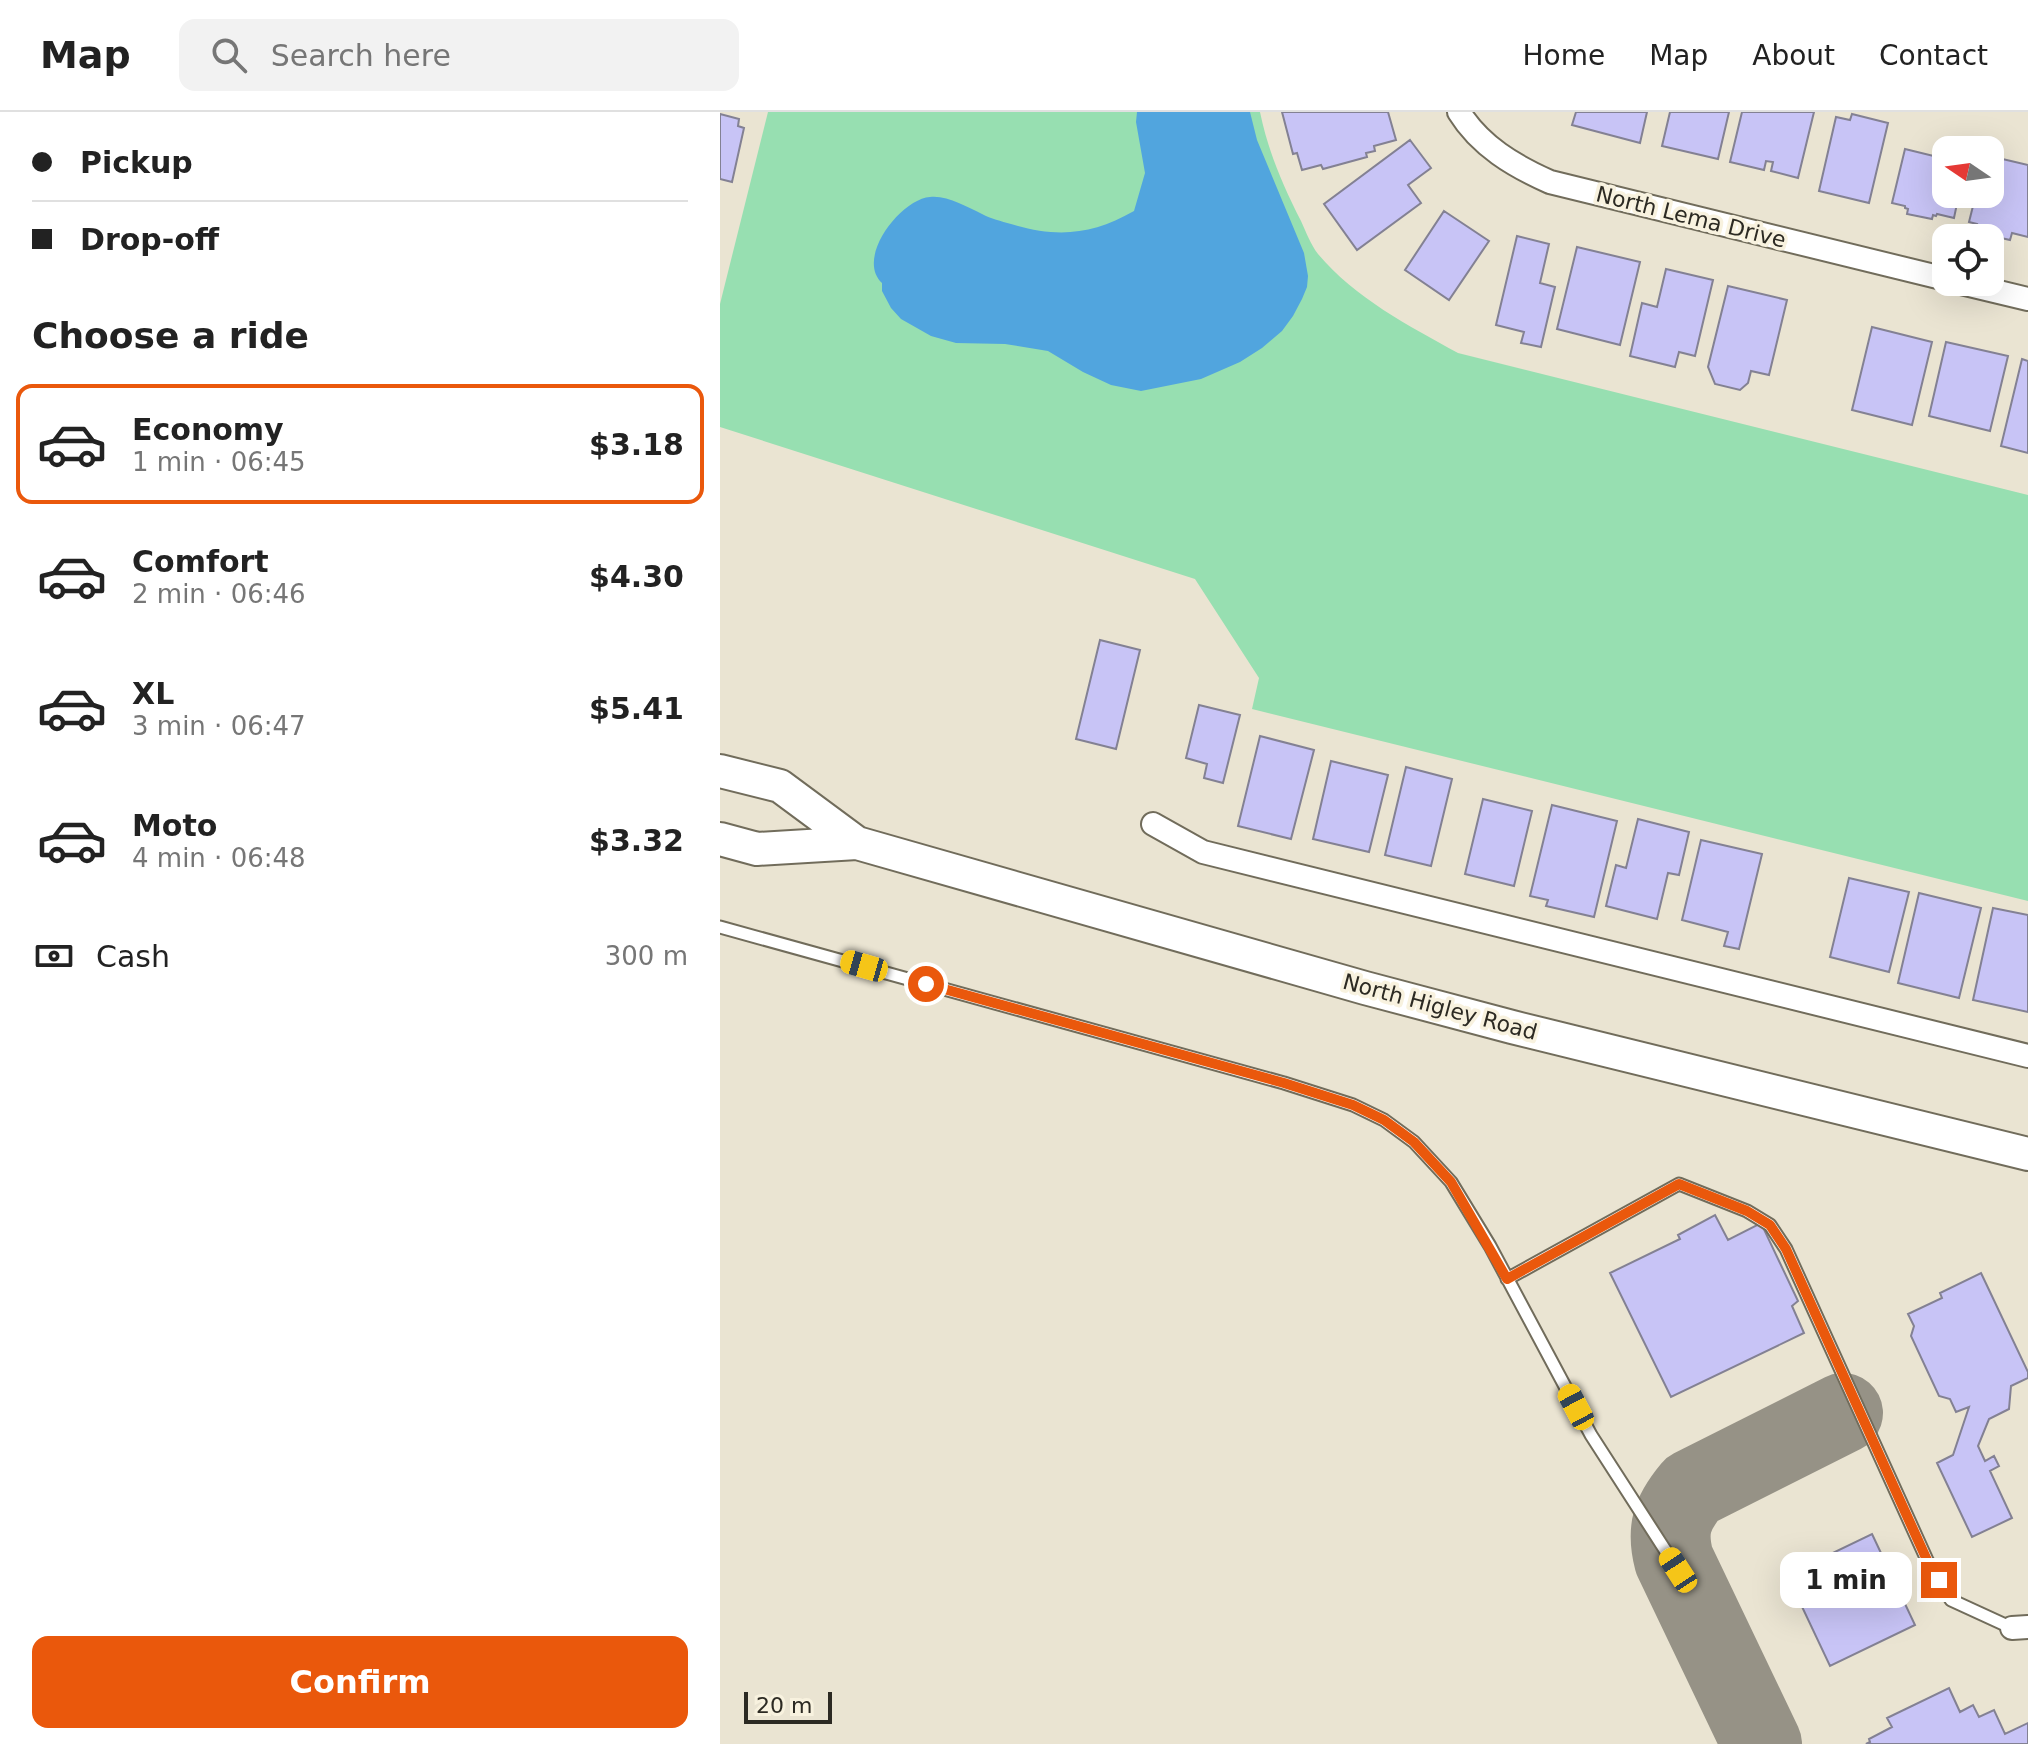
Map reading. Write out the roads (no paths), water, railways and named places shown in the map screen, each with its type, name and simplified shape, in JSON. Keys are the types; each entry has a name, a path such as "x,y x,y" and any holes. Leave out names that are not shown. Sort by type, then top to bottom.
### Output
{"main road":[{"name":"North Higley Road","path":"720,771 780,786 857,843"},
{"name":"North Higley Road","path":"720,839 757,849 857,843 1350,984 2028,1154"}],"street":[{"name":"North Lema Drive","path":"1459,112 1501,157 1550,182 1932,276"},
{"path":"2004,293 2028,299"},
{"path":"1153,824 1203,852 2028,1056"}],"lane":[{"path":"720,927 1284,1083 1353,1105 1384,1120 1414,1142 1451,1182 1591,1435 1678,1570"},
{"path":"1507,1279 1679,1184 1747,1211 1770,1225 1786,1249 1927,1560 1951,1600 2020,1628"}],"water":[{"path":"1137,112 1250,112 1257,140 1304,253 1308,276 1307,287 1293,316 1282,331 1262,348 1240,362 1201,379 1141,391 1111,385 1048,351 1005,344 956,343 931,336 901,319 891,308 875,272 874,259 885,231 895,218 919,200 943,198 996,220 1059,232 1104,225 1134,211 1145,173"}]}
